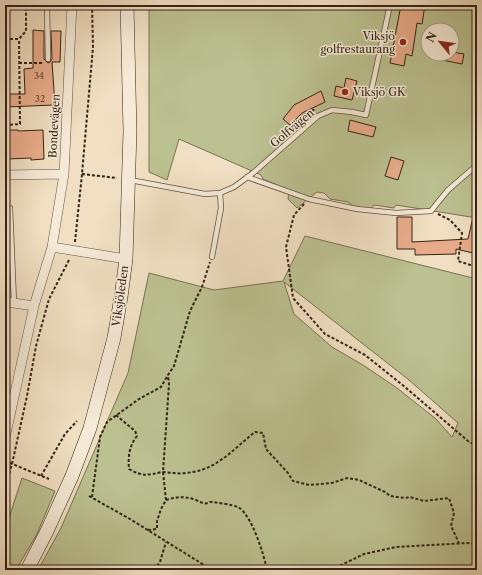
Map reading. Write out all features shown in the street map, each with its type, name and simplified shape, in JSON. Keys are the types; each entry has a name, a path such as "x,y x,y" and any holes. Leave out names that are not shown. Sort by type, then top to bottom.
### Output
{"main road":[{"name":"Viksjöleden","path":"27,570 72,476 90,428 114,338 126,258 130,131 127,5"}],"street":[{"name":"Bondevägen","path":"5,438 34,306 52,247 64,174 72,5"},
{"path":"5,174 64,174"},
{"path":"52,247 126,258"},
{"path":"11,302 34,306"}],"lane":[{"path":"47,5 48,59"},
{"name":"Golfvägen","path":"129,180 205,194 220,193 234,187 253,174 318,116 332,110 366,115 390,5"},
{"path":"247,177 309,199 365,210 396,212 431,211 448,190 477,165"},
{"path":"212,257 221,208 220,193"},
{"path":"10,208 11,302"}],"path":[{"path":"5,125 20,124 19,39 26,31 26,5"},
{"path":"5,40 19,39"},
{"path":"19,63 48,62 48,59"},
{"path":"82,174 129,180"},
{"path":"309,199 294,215 286,247 293,298 325,334 365,355 468,441 477,446"},
{"path":"431,211 450,220 462,233 458,261 477,267"},
{"path":"92,498 100,437 107,422 140,399 161,387 174,366 190,310 202,287 212,257"},
{"path":"160,538 157,529 157,521 166,500 163,472 169,384 168,375"},
{"path":"116,415 136,431 137,436 132,442 128,457 129,469 138,474 148,475 163,472 176,474 208,469 255,432 263,432 266,449 292,481 309,485 332,483 347,478 359,480 385,492 390,496 405,498 410,497 424,501 449,498 454,513 450,526 459,543"},
{"path":"41,476 65,434 77,421"},
{"path":"5,461 50,480"},
{"path":"5,488 12,464"},
{"path":"89,496 148,530 212,570"},
{"path":"166,500 180,496 204,503 211,502 238,507 246,516 256,532 257,540 264,556 267,570"},
{"path":"148,530 157,529"},
{"path":"154,570 160,562 167,542"},
{"path":"331,570 364,554 396,547 459,543 477,544"}],"green space":[{"name":"Viksjö GK","path":"149,5 477,5 477,218 396,205 394,208 374,205 368,212 358,210 348,202 330,199 324,193 317,192 297,208 288,199 289,190 263,179 261,175 179,139 167,180 149,172"},
{"path":"305,236 477,279 477,570 38,570 61,528 128,373 149,273 214,290 283,281","holes":["284,282 409,380 458,423 452,437 436,419 397,388 363,365 332,347 294,314"]},
{"path":"22,478 55,491 37,534 16,570 5,570 5,530"}],"building":[{"path":"401,5 425,5 422,22 417,23 412,56 406,54 404,66 390,63"},
{"path":"33,30 44,31 44,59 48,63 52,59 51,31 61,31 60,62 52,62 55,105 5,107 5,94 25,94 24,69 33,68"},
{"path":"460,53 464,54 462,64 452,62 460,62"},
{"name":"Viksjö GK","path":"346,78 357,81 352,100 334,96 336,86 344,88"},
{"path":"321,91 325,102 302,113 290,125 283,119 294,105"},
{"path":"350,120 376,127 373,137 348,131"},
{"path":"5,130 43,130 44,159 7,159"},
{"path":"391,157 404,161 398,180 385,176"},
{"path":"474,213 477,213 477,254 456,249 456,254 415,255 415,249 397,249 397,217 412,217 412,242 468,239"}],"place":[{"name":"Viksjö golfrestaurang","path":"403,42"},
{"name":"Viksjö GK","path":"345,92"}]}
